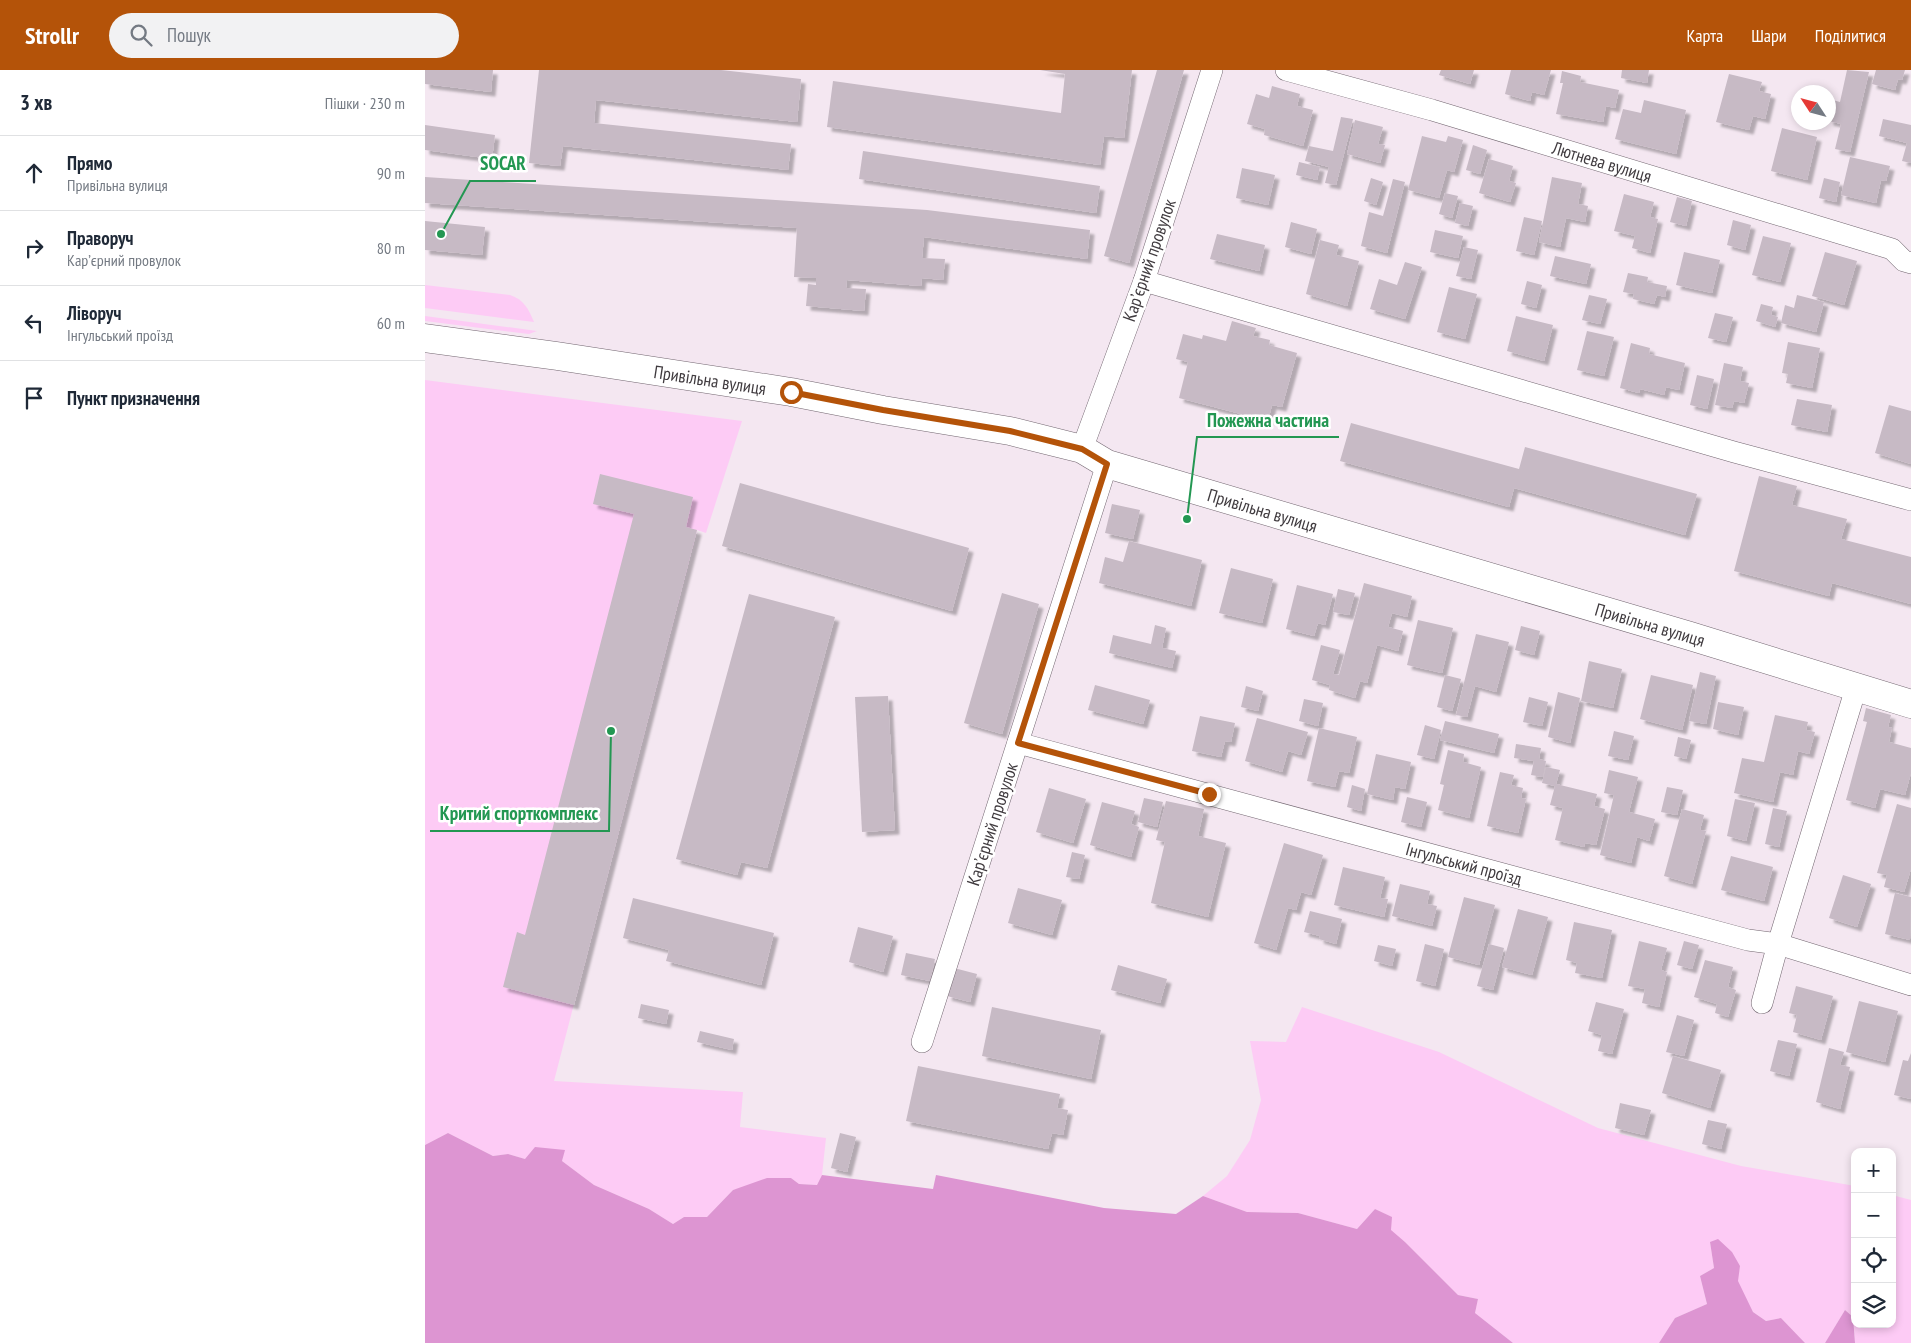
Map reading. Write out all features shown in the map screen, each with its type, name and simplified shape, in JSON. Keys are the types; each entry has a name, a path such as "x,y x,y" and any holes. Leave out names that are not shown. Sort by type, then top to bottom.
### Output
{"street":[{"name":"Карʼєрний провулок","path":"1082,449 1144,281 1212,70"},
{"name":"Лютнева вулиця","path":"1286,70 1432,110 1892,249 1904,261 1911,263"},
{"path":"1144,281 1734,452 1911,500"},
{"name":"Привільна вулиця","path":"425,338 791,392 883,410 1010,431 1082,449 1107,464 1691,636 1911,704"},
{"name":"Карʼєрний провулок","path":"922,1042 1107,464"},
{"path":"1762,1003 1778,944 1856,688"},
{"name":"Інгульський проїзд","path":"1018,743 1748,940 1778,944 1911,985"}],"shaded area":[{"path":"425,285 510,295 519,299 525,305 534,322 425,308"},
{"path":"425,316 537,331 529,334 425,321"},
{"path":"425,380 742,421 706,533 697,530 554,1081 743,1092 740,1127 826,1138 822,1175 817,1185 799,1184 791,1178 733,1190 707,1217 684,1217 673,1224 649,1209 594,1185 562,1161 564,1150 525,1159 508,1154 493,1156 448,1133 425,1145"},
{"path":"1302,1007 1439,1052 1598,1128 1741,1166 1851,1185 1851,1315 1845,1310 1825,1343 1805,1343 1781,1318 1766,1321 1753,1312 1737,1281 1740,1266 1710,1242 1714,1268 1700,1276 1707,1304 1675,1318 1659,1343 1513,1343 1475,1313 1478,1299 1458,1295 1405,1242 1390,1230 1391,1217 1375,1209 1357,1229 1298,1213 1247,1212 1203,1196 1227,1176 1250,1140 1261,1100 1250,1041 1286,1042"},
{"path":"448,1133 493,1156 508,1154 525,1159 535,1147 565,1150 562,1161 594,1185 649,1209 673,1224 684,1217 707,1217 733,1190 767,1178 791,1178 799,1184 817,1185 822,1175 933,1189 936,1175 1104,1208 1176,1214 1203,1196 1247,1212 1298,1213 1357,1229 1375,1209 1392,1217 1391,1230 1458,1295 1478,1299 1475,1313 1513,1343 425,1343 425,1145"},
{"path":"1896,1196 1911,1200 1911,1343 1855,1343 1854,1328 1896,1328"},
{"path":"1718,1239 1732,1252 1740,1266 1738,1281 1753,1312 1766,1321 1781,1318 1805,1343 1659,1343 1675,1318 1707,1304 1700,1276 1714,1268 1710,1242"},
{"path":"1845,1310 1851,1315 1851,1328 1854,1328 1855,1343 1825,1343"}],"building":[{"path":"425,70 493,70 491,92 425,84"},
{"path":"539,70 721,70 801,79 797,122 596,100 594,123 791,144 788,170 563,146 560,166 529,163"},
{"path":"1040,70 1132,70 1124,138 1104,136 1100,165 827,127 833,81 1061,113 1065,74"},
{"path":"1157,70 1184,70 1129,263 1104,256"},
{"path":"1441,70 1474,70 1470,84 1439,75"},
{"path":"1511,70 1551,70 1544,95 1532,92 1530,101 1505,94"},
{"path":"1622,70 1649,70 1647,83 1621,78"},
{"path":"1847,70 1869,72 1850,152 1835,149 1841,124 1836,123 1836,101 1840,102"},
{"path":"1876,70 1905,70 1902,80 1898,79 1895,90 1872,84"},
{"path":"1562,71 1581,76 1580,82 1619,90 1615,108 1606,106 1603,122 1556,114 1563,83 1560,83"},
{"path":"1729,74 1762,82 1759,91 1771,94 1765,119 1753,116 1749,130 1716,122"},
{"path":"1272,86 1300,94 1297,106 1313,110 1303,146 1264,135 1265,129 1247,124 1256,94 1269,98"},
{"path":"1644,100 1686,110 1676,154 1615,139 1623,109 1641,113"},
{"path":"1341,117 1353,119 1336,185 1325,183 1329,167 1305,161 1309,146 1333,151"},
{"path":"1883,119 1911,125 1911,163 1902,161 1907,143 1879,136"},
{"path":"1355,120 1383,127 1378,144 1385,145 1380,163 1347,154"},
{"path":"425,125 495,135 492,159 425,150"},
{"path":"1782,128 1817,137 1807,180 1771,171"},
{"path":"1422,136 1446,142 1448,136 1463,140 1454,172 1447,170 1439,198 1408,190"},
{"path":"1473,145 1487,150 1480,174 1466,170"},
{"path":"863,151 1100,186 1096,213 859,179"},
{"path":"1850,157 1890,166 1886,181 1881,180 1876,203 1841,195"},
{"path":"1489,159 1513,166 1509,181 1516,183 1510,202 1479,193"},
{"path":"1299,162 1320,167 1317,180 1296,175"},
{"path":"1242,168 1275,175 1268,205 1236,198"},
{"path":"425,177 927,210 1090,230 1087,259 924,237 922,258 945,259 943,280 922,278 921,286 847,280 846,288 866,289 864,311 806,306 808,284 816,285 816,278 794,277 797,228 425,203"},
{"path":"1552,177 1582,183 1578,204 1588,206 1585,222 1566,218 1560,247 1539,242"},
{"path":"1371,178 1383,182 1376,205 1364,201"},
{"path":"1824,178 1840,182 1836,202 1819,198"},
{"path":"1393,179 1405,182 1387,253 1361,246 1369,212 1383,216"},
{"path":"1445,193 1458,196 1452,218 1439,214"},
{"path":"1624,194 1654,202 1650,217 1658,219 1650,253 1632,248 1635,236 1614,231"},
{"path":"1677,197 1692,201 1686,226 1670,222"},
{"path":"1460,203 1473,206 1468,226 1455,223"},
{"path":"1524,217 1542,221 1534,255 1516,251"},
{"path":"1733,220 1751,225 1745,250 1727,245"},
{"path":"425,221 485,227 482,255 425,250"},
{"path":"1291,222 1317,229 1311,254 1285,247"},
{"path":"1435,230 1463,236 1458,258 1430,252"},
{"path":"1217,234 1265,245 1259,271 1210,259"},
{"path":"1763,236 1791,243 1780,282 1752,275"},
{"path":"1320,240 1339,245 1336,255 1359,261 1347,306 1306,294"},
{"path":"1464,247 1478,250 1471,279 1456,276"},
{"path":"1684,252 1720,260 1712,293 1676,285"},
{"path":"1825,252 1857,261 1844,305 1812,296"},
{"path":"1555,256 1591,264 1586,284 1550,276"},
{"path":"1405,262 1422,267 1405,319 1370,309 1379,279 1397,285"},
{"path":"1628,273 1648,277 1647,282 1667,286 1665,297 1657,295 1654,304 1633,299 1634,294 1623,292"},
{"path":"1527,281 1542,285 1536,308 1521,304"},
{"path":"1449,287 1477,294 1465,339 1437,332"},
{"path":"1589,295 1607,299 1600,324 1582,320"},
{"path":"1797,295 1824,302 1816,332 1781,323 1785,305 1794,308"},
{"path":"1761,304 1773,307 1771,315 1778,317 1775,327 1756,321"},
{"path":"1715,313 1733,317 1726,342 1708,338"},
{"path":"1516,316 1553,325 1544,361 1507,351"},
{"path":"1232,321 1256,328 1253,336 1270,340 1269,345 1297,353 1282,407 1272,405 1268,421 1179,398 1188,362 1176,359 1183,334 1202,339 1203,335 1226,341"},
{"path":"1587,331 1614,337 1604,376 1577,370"},
{"path":"1788,342 1820,348 1812,388 1786,383 1788,374 1782,373"},
{"path":"1631,343 1650,348 1649,354 1685,363 1679,390 1666,387 1664,395 1640,389 1639,393 1620,388"},
{"path":"1724,363 1743,367 1740,381 1749,383 1744,403 1734,401 1732,408 1715,405"},
{"path":"1697,375 1714,379 1707,409 1690,405"},
{"path":"1797,399 1832,405 1827,432 1791,425"},
{"path":"1889,405 1911,411 1911,464 1875,453"},
{"path":"1351,423 1519,469 1525,447 1697,494 1685,535 1514,488 1509,507 1340,461"},
{"path":"600,474 693,497 686,527 697,530 574,1005 503,987 517,932 525,935 634,514 593,504"},
{"path":"1759,476 1797,486 1792,505 1847,519 1841,539 1911,557 1911,604 1832,583 1829,596 1734,571"},
{"path":"740,483 969,548 952,611 722,546"},
{"path":"1112,504 1140,510 1133,539 1105,533"},
{"path":"1129,541 1202,560 1191,606 1099,583 1105,557 1123,562"},
{"path":"1231,568 1273,579 1262,623 1219,613"},
{"path":"1364,583 1412,596 1407,617 1392,613 1388,627 1403,631 1398,651 1377,645 1367,683 1360,681 1355,698 1329,690 1330,685 1312,680 1321,645 1340,650 1333,674 1339,675"},
{"path":"1297,585 1333,594 1325,625 1318,623 1314,636 1286,629"},
{"path":"1338,589 1355,593 1349,615 1333,612"},
{"path":"1002,593 1039,604 1002,734 964,723"},
{"path":"749,594 835,617 767,868 741,862 737,875 676,859"},
{"path":"1418,620 1453,628 1442,673 1407,665"},
{"path":"1155,625 1166,628 1162,648 1176,651 1172,668 1109,653 1113,635 1151,644"},
{"path":"1521,626 1540,631 1534,655 1515,650"},
{"path":"1476,634 1509,642 1496,692 1475,686 1467,717 1456,715"},
{"path":"1589,661 1622,669 1613,708 1581,701"},
{"path":"1700,672 1716,676 1706,724 1689,721"},
{"path":"1445,675 1461,679 1452,711 1437,707"},
{"path":"1651,675 1693,685 1682,730 1640,719"},
{"path":"1095,685 1150,700 1143,724 1088,710"},
{"path":"1246,686 1263,691 1258,711 1241,707"},
{"path":"1558,692 1580,698 1570,743 1548,737"},
{"path":"888,696 895,830 862,832 855,697"},
{"path":"1529,697 1548,702 1542,726 1523,722"},
{"path":"1304,699 1323,703 1318,726 1299,721"},
{"path":"1718,702 1744,707 1738,735 1713,729"},
{"path":"1866,708 1891,715 1888,727 1892,728 1889,742 1911,748 1911,773 1905,795 1880,789 1875,808 1846,800 1867,722 1863,721"},
{"path":"1775,715 1808,722 1806,730 1815,732 1809,754 1798,751 1793,775 1780,772 1773,802 1734,793 1742,758 1764,762"},
{"path":"1200,716 1235,723 1231,742 1225,741 1221,757 1192,751"},
{"path":"1257,718 1308,732 1301,755 1288,751 1282,772 1245,761"},
{"path":"1445,721 1499,734 1494,753 1440,740"},
{"path":"1425,725 1441,730 1434,759 1417,755"},
{"path":"1319,728 1357,737 1349,773 1339,771 1335,787 1307,781"},
{"path":"1614,731 1634,736 1628,760 1608,756"},
{"path":"1678,737 1691,740 1686,759 1674,756"},
{"path":"1516,744 1541,748 1539,759 1546,761 1543,777 1531,775 1534,761 1514,758"},
{"path":"1448,750 1464,754 1463,762 1481,767 1469,818 1438,810 1444,785 1440,784"},
{"path":"1376,754 1411,762 1405,789 1395,787 1393,800 1367,794"},
{"path":"1546,767 1560,770 1556,784 1597,794 1594,806 1605,809 1596,845 1585,843 1584,847 1555,840 1563,808 1550,805 1555,786 1542,783"},
{"path":"1609,770 1638,777 1629,812 1655,819 1649,841 1637,837 1631,863 1600,855 1614,795 1604,793"},
{"path":"1500,772 1514,775 1511,785 1523,788 1521,798 1526,799 1518,833 1487,826"},
{"path":"1352,785 1365,789 1361,811 1347,807"},
{"path":"1667,787 1683,790 1677,815 1661,812"},
{"path":"1049,788 1086,799 1073,843 1036,832"},
{"path":"1407,797 1427,802 1421,827 1401,822"},
{"path":"1144,798 1163,802 1157,827 1138,822"},
{"path":"1735,799 1755,803 1746,841 1727,836"},
{"path":"1166,801 1204,809 1198,836 1226,843 1208,917 1151,903 1165,842 1156,840"},
{"path":"1102,802 1135,811 1131,824 1139,827 1131,857 1090,845"},
{"path":"1897,804 1911,808 1911,869 1904,892 1884,887 1887,875 1877,873"},
{"path":"1773,808 1787,811 1779,847 1765,844"},
{"path":"1682,809 1704,815 1700,830 1706,831 1692,884 1664,876"},
{"path":"1284,843 1323,855 1311,895 1301,892 1296,910 1288,908 1276,950 1254,943"},
{"path":"1072,852 1085,855 1079,879 1066,877"},
{"path":"1731,856 1773,867 1764,901 1721,890"},
{"path":"1343,867 1385,877 1380,898 1388,899 1384,917 1334,905"},
{"path":"1843,875 1871,884 1857,927 1829,918"},
{"path":"1400,884 1430,891 1427,904 1437,906 1432,926 1392,916"},
{"path":"1018,888 1062,900 1052,935 1008,923"},
{"path":"1895,893 1911,897 1910,940 1885,934"},
{"path":"1464,897 1495,905 1479,965 1448,957"},
{"path":"633,898 774,933 761,985 666,961 669,950 623,938"},
{"path":"1518,909 1548,917 1532,975 1502,967"},
{"path":"1310,911 1342,919 1336,944 1319,939 1320,936 1304,932"},
{"path":"1574,922 1612,930 1602,978 1575,973 1577,963 1566,960"},
{"path":"858,927 893,936 883,972 849,962"},
{"path":"1639,941 1667,948 1661,970 1667,972 1659,1007 1642,1003 1645,989 1628,986"},
{"path":"1684,941 1699,945 1692,969 1677,965"},
{"path":"1425,944 1444,949 1435,986 1416,981"},
{"path":"1489,944 1504,948 1493,990 1477,986"},
{"path":"1378,945 1396,949 1392,966 1374,961"},
{"path":"906,953 935,959 930,981 901,975"},
{"path":"1705,960 1733,967 1728,987 1736,990 1728,1017 1715,1013 1717,1004 1694,997"},
{"path":"1118,965 1167,979 1160,1003 1111,990"},
{"path":"954,968 977,974 970,1002 947,996"},
{"path":"1796,986 1833,996 1821,1040 1793,1032 1797,1015 1789,1013"},
{"path":"1859,1001 1898,1011 1885,1062 1846,1052"},
{"path":"1596,1002 1624,1009 1612,1054 1598,1051 1602,1035 1588,1031"},
{"path":"641,1004 669,1010 666,1024 638,1018"},
{"path":"992,1007 1101,1030 1091,1079 982,1056"},
{"path":"1677,1015 1694,1020 1684,1056 1666,1052"},
{"path":"700,1031 734,1039 732,1050 697,1042"},
{"path":"1778,1040 1797,1044 1789,1076 1770,1071"},
{"path":"1829,1048 1844,1052 1840,1065 1850,1067 1840,1109 1816,1102"},
{"path":"1911,1053 1911,1099 1894,1095 1903,1060 1908,1061"},
{"path":"1673,1056 1721,1070 1710,1108 1662,1093"},
{"path":"918,1066 1060,1094 1057,1108 1068,1110 1063,1135 1052,1133 1048,1149 906,1121"},
{"path":"1620,1103 1651,1110 1644,1135 1615,1128"},
{"path":"1708,1120 1727,1124 1721,1149 1702,1144"},
{"path":"840,1133 856,1137 847,1172 831,1168"}],"place":[{"name":"SOCAR","path":"441,234"},
{"name":"Пожежна частина","path":"1187,519"},
{"name":"Критий спорткомплекс","path":"611,731"}],"route":[{"path":"791,392 883,410 1010,431 1082,449 1107,464 1018,743 1209,794"}]}
